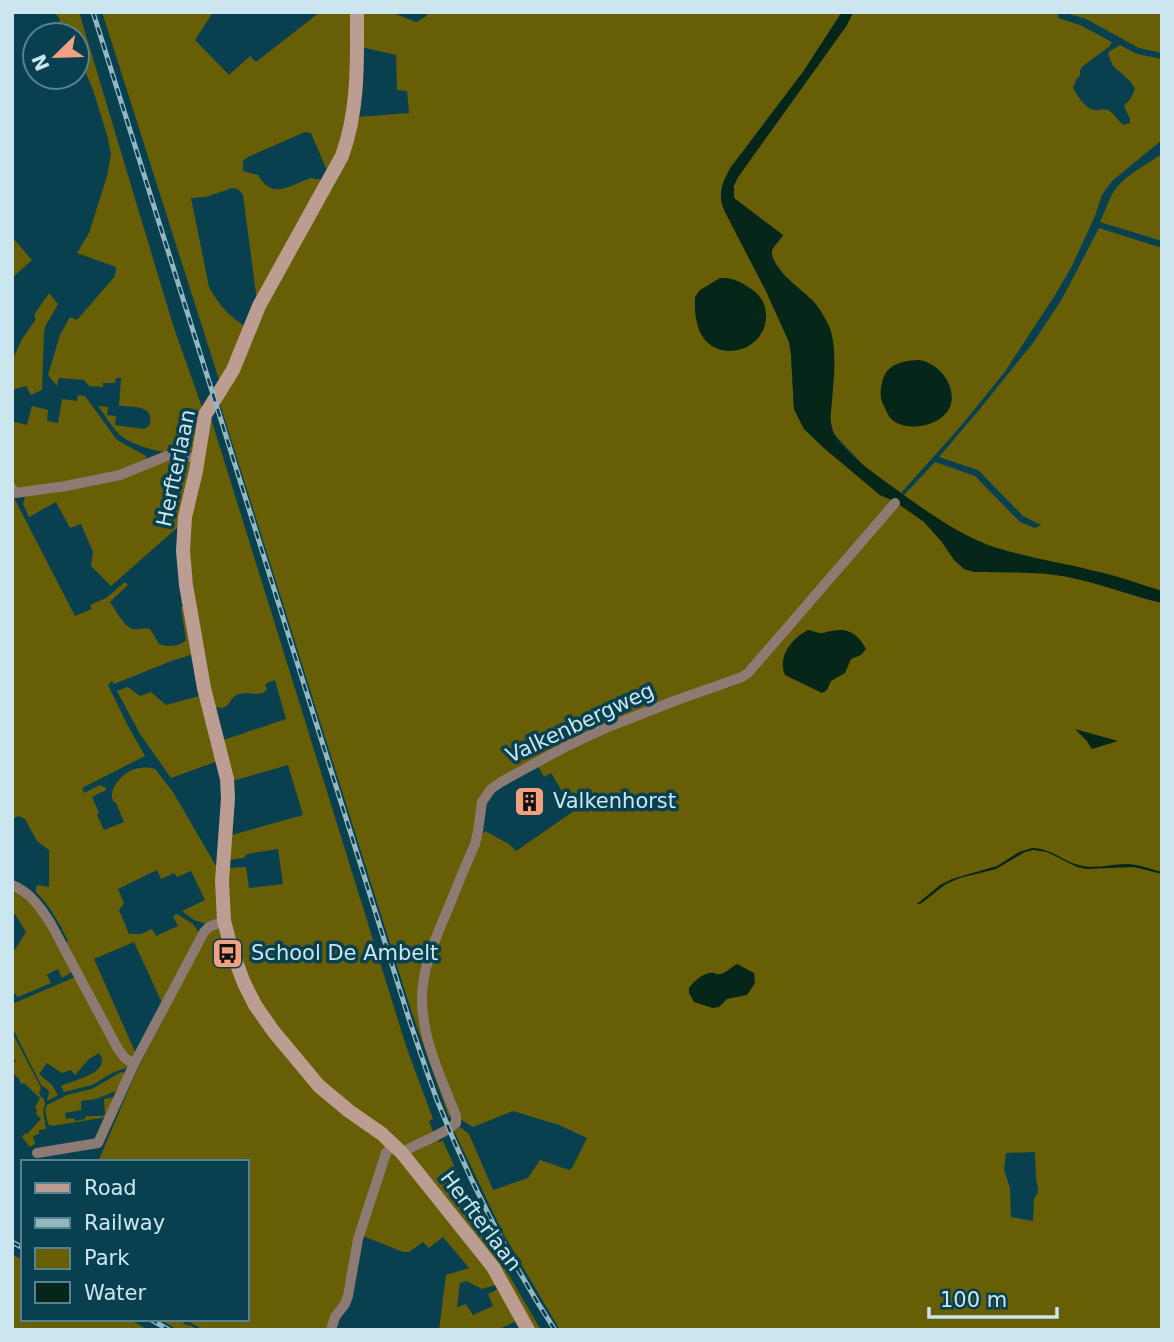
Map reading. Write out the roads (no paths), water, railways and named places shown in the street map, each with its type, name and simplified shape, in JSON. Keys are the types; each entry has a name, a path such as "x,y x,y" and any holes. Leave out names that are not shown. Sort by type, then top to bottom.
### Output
{"street":[{"name":"Herfterlaan","path":"357,12 357,84 348,139 342,156 259,306 233,370 207,410 185,517 183,551 186,585 204,688 227,779 222,881 224,921 244,983 255,1005 274,1032 319,1086 398,1149 493,1267 528,1330"},
{"path":"12,488 15,493 79,484 127,473 169,455 199,458"},
{"name":"Valkenbergweg","path":"398,1149 446,1131 457,1122 425,1025 422,993 424,975 437,934 475,845 482,803 487,793 501,782 588,736 632,716 746,675 895,503"},
{"path":"12,885 24,890 42,910 118,1049 134,1064"},
{"path":"37,1153 97,1143 134,1064 204,932 224,921"},
{"path":"331,1330 335,1317 345,1304 358,1239 386,1153 398,1149"}],"water":[{"path":"842,12 853,12 847,25 734,185 734,198 783,235 772,250 776,265 812,300 830,330 834,360 831,416 833,432 851,454 876,475 970,537 1009,552 1104,573 1162,591 1162,603 1060,576 974,572 964,569 924,522 894,501 880,495 804,429 794,409 789,342 725,212 721,194 731,167 803,72"},
{"path":"720,278 746,285 759,296 765,307 765,325 761,334 754,342 737,350 727,351 708,343 697,322 695,297 700,290"},
{"path":"919,360 933,365 943,374 950,390 951,404 948,411 935,422 919,426 902,425 889,417 882,401 882,383 887,372 895,365"},
{"path":"808,630 821,633 848,631 860,640 866,649 861,655 851,659 845,673 831,681 827,690 822,693 785,675 783,668 788,649"},
{"path":"1075,729 1118,741 1092,749"},
{"path":"1032,848 1046,850 1072,863 1085,866 1129,864 1162,874 1134,867 1086,869 1077,867 1047,852 1033,850 996,869 946,884 917,904 952,879 997,866 1019,852"},
{"path":"737,964 754,973 755,983 747,995 727,999 719,1007 713,1008 694,1002 689,988 695,981 709,973 723,973"}],"railway":[{"path":"93,12 426,1070 449,1130 490,1218 555,1330"},
{"path":"12,1242 21,1247"},
{"path":"153,1321 169,1330"}],"place":[{"name":"Valkenhorst","path":"530,801"},
{"name":"School De Ambelt","path":"228,953"}]}
